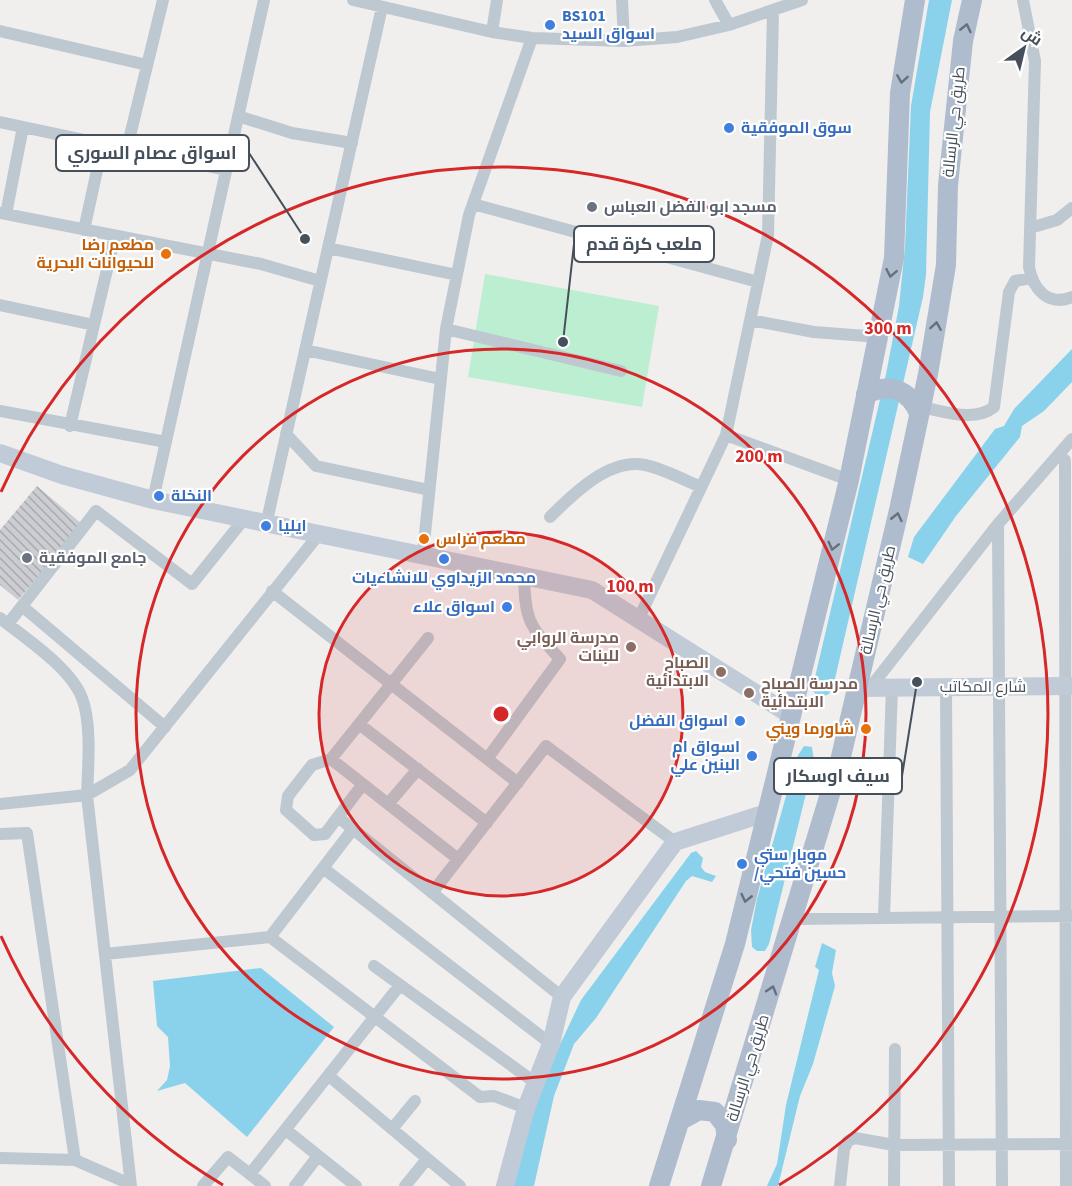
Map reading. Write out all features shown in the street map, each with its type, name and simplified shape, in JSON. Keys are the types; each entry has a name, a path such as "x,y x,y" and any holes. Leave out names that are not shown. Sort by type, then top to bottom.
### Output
{"main road":[{"path":"659,1186 735,944 873,379 894,258 900,93 915,0"},
{"name":"طريق حي الرسالة","path":"711,1186 864,688 946,265 948,185 963,41 972,0"},
{"path":"873,379 892,380 919,395"},
{"path":"694,1080 705,1095 719,1103 735,1100 740,1092"},
{"path":"681,1120 699,1110 715,1112 725,1125 727,1140"}],"street":[{"path":"127,148 163,0"},
{"path":"153,500 264,0"},
{"path":"355,0 492,32 531,38 624,41 677,37 729,25 802,0"},
{"path":"492,32 497,0"},
{"path":"622,0 624,41"},
{"path":"715,0 729,25"},
{"path":"1023,0 1035,61 1030,228 1031,278 1042,295 1050,299 1072,297"},
{"path":"266,525 382,7"},
{"path":"639,618 726,435 768,235 773,11"},
{"path":"0,31 147,65"},
{"path":"423,553 446,329 457,275 473,204 531,38"},
{"path":"238,116 292,133 351,143"},
{"path":"0,122 226,170"},
{"path":"23,127 3,214 261,264 321,280"},
{"path":"84,230 103,143"},
{"path":"473,204 758,282"},
{"path":"1030,228 1057,220 1072,208"},
{"path":"70,426 115,236"},
{"path":"328,248 457,275"},
{"path":"919,395 962,415 984,415 994,407 1009,292 1015,281 1031,278"},
{"path":"0,305 94,326"},
{"path":"750,320 814,332 879,337"},
{"path":"446,329 621,371"},
{"path":"305,350 440,380"},
{"path":"0,411 70,426 166,442"},
{"path":"286,434 316,466 429,490"},
{"path":"726,435 849,480"},
{"path":"864,688 998,524 1063,460 1072,439"},
{"path":"0,453 62,475 153,500 266,525 423,553 592,590 792,716"},
{"path":"1063,460 1069,686 1069,1144 1066,1186"},
{"path":"550,517 573,494 605,473 624,466 644,465 701,487"},
{"path":"130,1185 87,795 90,750 82,698 62,669 4,621 22,606 96,511 192,584 244,519"},
{"path":"998,524 1002,1186"},
{"path":"0,804 87,795 130,770 320,533"},
{"path":"487,759 560,659 535,632 525,609 524,575"},
{"path":"272,591 518,783"},
{"path":"22,606 165,727"},
{"path":"363,784 325,834 314,835 286,810 288,796 312,765 331,759 428,638"},
{"name":"شارع المكاتب","path":"864,688 1069,686"},
{"path":"884,918 892,687"},
{"path":"946,687 949,1186"},
{"path":"359,724 487,823"},
{"path":"432,893 546,746 675,842"},
{"path":"331,759 458,859"},
{"path":"388,804 418,769"},
{"path":"505,1186 526,1108 551,1044 561,997 675,842 766,813"},
{"path":"338,816 561,997"},
{"path":"270,937 353,829"},
{"path":"0,834 27,833 75,1160"},
{"path":"323,868 551,1044"},
{"path":"794,919 1069,916"},
{"path":"105,954 270,937 480,1097 494,1096 526,1108"},
{"path":"374,966 537,1084"},
{"path":"250,1174 400,985"},
{"path":"894,1186 895,1049"},
{"path":"329,1076 460,1186"},
{"path":"392,1130 415,1101"},
{"path":"286,1130 356,1186"},
{"path":"840,1186 848,1141 855,1138 894,1145 1069,1144"},
{"path":"295,1186 318,1156"},
{"path":"203,1186 228,1157 265,1186"},
{"path":"0,1158 75,1160 130,1185"},
{"path":"405,1186 428,1159"}],"green space":[{"path":"485,274 659,306 642,407 468,377"}],"water":[{"path":"929,0 952,0 930,112 926,275 923,297 834,683 829,694 819,698 812,690 886,374 899,306 905,247 911,106"},
{"path":"1072,349 1072,382 1044,411 1022,426 1020,437 956,516 923,564 908,557 914,537 995,429 1004,426 1014,409"},
{"path":"804,746 812,747 814,761 769,944 765,951 757,951 752,947 751,930 757,899 797,757"},
{"path":"696,851 703,858 701,867 705,872 716,876 712,882 692,876 686,881 596,1018 574,1044 554,1096 534,1186 513,1186 526,1127 554,1057 581,1000 691,853"},
{"path":"822,943 836,950 832,973 835,986 813,1064 800,1096 778,1186 767,1186 777,1164 786,1105 819,970 815,967"},
{"path":"261,968 334,1027 247,1137 185,1083 157,1091 167,1080 170,1066 168,1037 157,1026 153,981"}],"building":[{"name":"جامع الموفقية","path":"37,486 82,524 18,600 0,585 0,530"}],"place":[{"name":"BS101 اسواق السيد","path":"550,25"},
{"name":"سوق الموفقية","path":"729,128"},
{"name":"مسجد ابو الفضل العباس","path":"592,207"},
{"name":"اسواق عصام السوري","path":"305,239"},
{"name":"مطعم رضا للحيوانات البحرية","path":"166,254"},
{"name":"ملعب كرة قدم","path":"563,342"},
{"name":"النخلة","path":"159,496"},
{"name":"ايليا","path":"266,526"},
{"name":"مطعم فراس","path":"424,539"},
{"name":"جامع الموفقية","path":"27,558"},
{"name":"محمد الزيداوي للانشاءيات","path":"444,559"},
{"name":"اسواق علاء","path":"507,607"},
{"name":"مدرسة الروابي للبنات","path":"631,647"},
{"name":"الصباح الابتدائية","path":"721,672"},
{"name":"سيف اوسكار","path":"917,682"},
{"name":"مدرسة الصباح الابتدائية","path":"749,693"},
{"name":"اسواق الفضل","path":"740,721"},
{"name":"شاورما ويني","path":"866,729"},
{"name":"اسواق ام البنين علي","path":"752,756"},
{"name":"موبار ستي /حسين فتحي","path":"742,864"}]}
